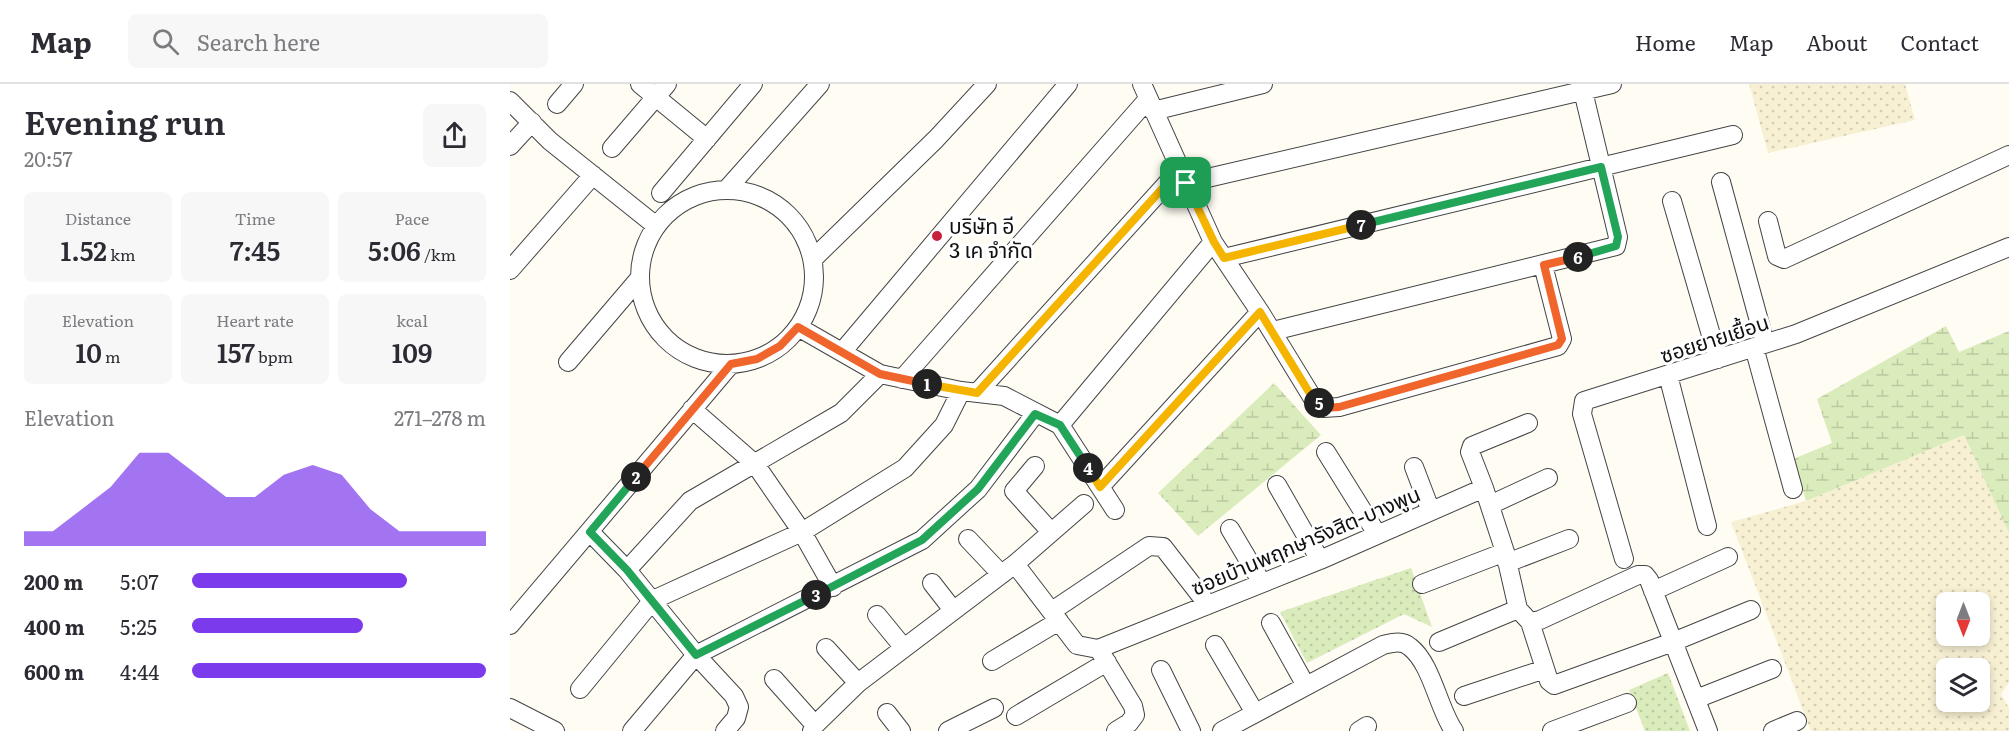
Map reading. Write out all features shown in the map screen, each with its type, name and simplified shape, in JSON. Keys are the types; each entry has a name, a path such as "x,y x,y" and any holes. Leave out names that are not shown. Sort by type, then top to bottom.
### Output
{"street":[{"path":"556,104 574,84"},
{"path":"640,84 661,90 707,139"},
{"path":"661,193 753,84"},
{"path":"727,189 820,84"},
{"path":"813,259 936,139 987,84"},
{"path":"842,352 1068,84"},
{"path":"902,379 1148,98 1263,84"},
{"path":"580,689 653,600 802,532 905,468 944,425 969,392 1183,176 1612,84"},
{"path":"612,148 661,90"},
{"path":"1273,331 1616,246 1618,237 1582,91"},
{"path":"1148,98 1214,242 1273,331 1312,397 1323,408 1339,407 1561,344 1562,339 1544,265"},
{"path":"510,101 593,175 655,225"},
{"path":"510,146 532,122"},
{"path":"1224,258 1733,135"},
{"path":"1768,221 1777,255 1784,259 2009,155"},
{"path":"510,270 593,175"},
{"path":"1721,182 1793,489"},
{"path":"727,189 756,194 782,209 802,231 813,259 814,282 809,306 798,327 780,346 757,359 731,364 704,361 678,350 658,332 644,307 638,280 642,251 655,225 675,206 691,198 727,189"},
{"path":"1672,201 1718,359"},
{"path":"1060,425 1214,242"},
{"name":"ซอยยายเยื้อน","path":"1624,559 1581,405 1584,401 1796,334 2009,248"},
{"path":"568,362 638,280"},
{"path":"1100,487 1260,312"},
{"path":"798,327 880,374 969,392 1004,396 1060,425 1115,510"},
{"path":"510,625 731,364"},
{"path":"627,570 690,501 841,413 880,374"},
{"path":"1668,375 1707,526"},
{"path":"692,409 755,464 802,532 833,587"},
{"path":"632,731 696,655 922,540 978,489 1035,414"},
{"path":"1528,423 1472,446 1470,452 1490,505 1524,615 1549,681 1554,684 1673,642 1751,610"},
{"path":"1326,452 1377,534"},
{"path":"1035,466 1014,491 1051,532"},
{"path":"1414,467 1430,509"},
{"path":"1490,505 1548,478"},
{"path":"1277,485 1320,560"},
{"name":"ซอยบ้านพฤกษารังสิต-บางพูน","path":"1016,716 1102,656 1208,605 1320,560 1430,509 1484,488"},
{"path":"774,679 814,728 858,683 1008,569 1084,504"},
{"path":"1230,529 1262,584"},
{"path":"590,532 627,570 696,655 734,696 739,706 736,718 725,731"},
{"path":"968,539 1008,569 1056,616 1077,645 1102,656 1133,706 1134,715 1129,723 1116,731"},
{"path":"1422,584 1569,539"},
{"path":"992,661 1149,546 1157,544 1163,547 1208,605"},
{"path":"1653,591 1728,557"},
{"path":"1439,642 1524,615 1540,620 1638,575 1644,575 1649,580 1708,731"},
{"path":"932,583 953,610"},
{"path":"877,615 904,648"},
{"path":"1271,623 1306,686"},
{"path":"1222,731 1383,645 1397,642 1410,646 1419,659 1454,731"},
{"path":"1215,645 1255,713"},
{"path":"826,648 858,683"},
{"path":"1464,696 1545,669"},
{"path":"1696,699 1772,669"},
{"path":"1161,670 1191,731"},
{"path":"1552,731 1627,703"},
{"path":"510,708 555,731"},
{"path":"948,731 994,708"},
{"path":"887,713 901,731"},
{"path":"1773,731 1797,722"}],"shaded area":[{"path":"1749,84 1905,84 1915,120 1768,153"},
{"path":"1964,435 2009,533 2009,682 2001,694 2009,708 2009,731 1811,731 1731,522 1806,501"}],"green space":[{"path":"1946,326 1959,352 2009,331 2009,533 1964,435 1806,501 1793,459 1832,443 1817,399"},
{"path":"1274,383 1321,435 1198,536 1158,493"},
{"path":"1411,568 1432,627 1404,614 1307,663 1280,612"},
{"path":"1668,673 1690,731 1645,731 1629,690"}],"place":[{"name":"บริษัท อี 3 เค จำกัด","path":"937,236"}],"route":[{"path":"1601,167 1618,237 1616,246 1611,250 1544,265 1562,339 1561,344 1339,407 1323,408 1312,397 1260,312 1100,487 1060,425 1035,414 978,489 922,540 696,655 653,600 590,532 731,364 757,359 780,346 798,327 880,374 961,392 977,393 1180,169 1186,183 1224,258 1601,167"}]}
